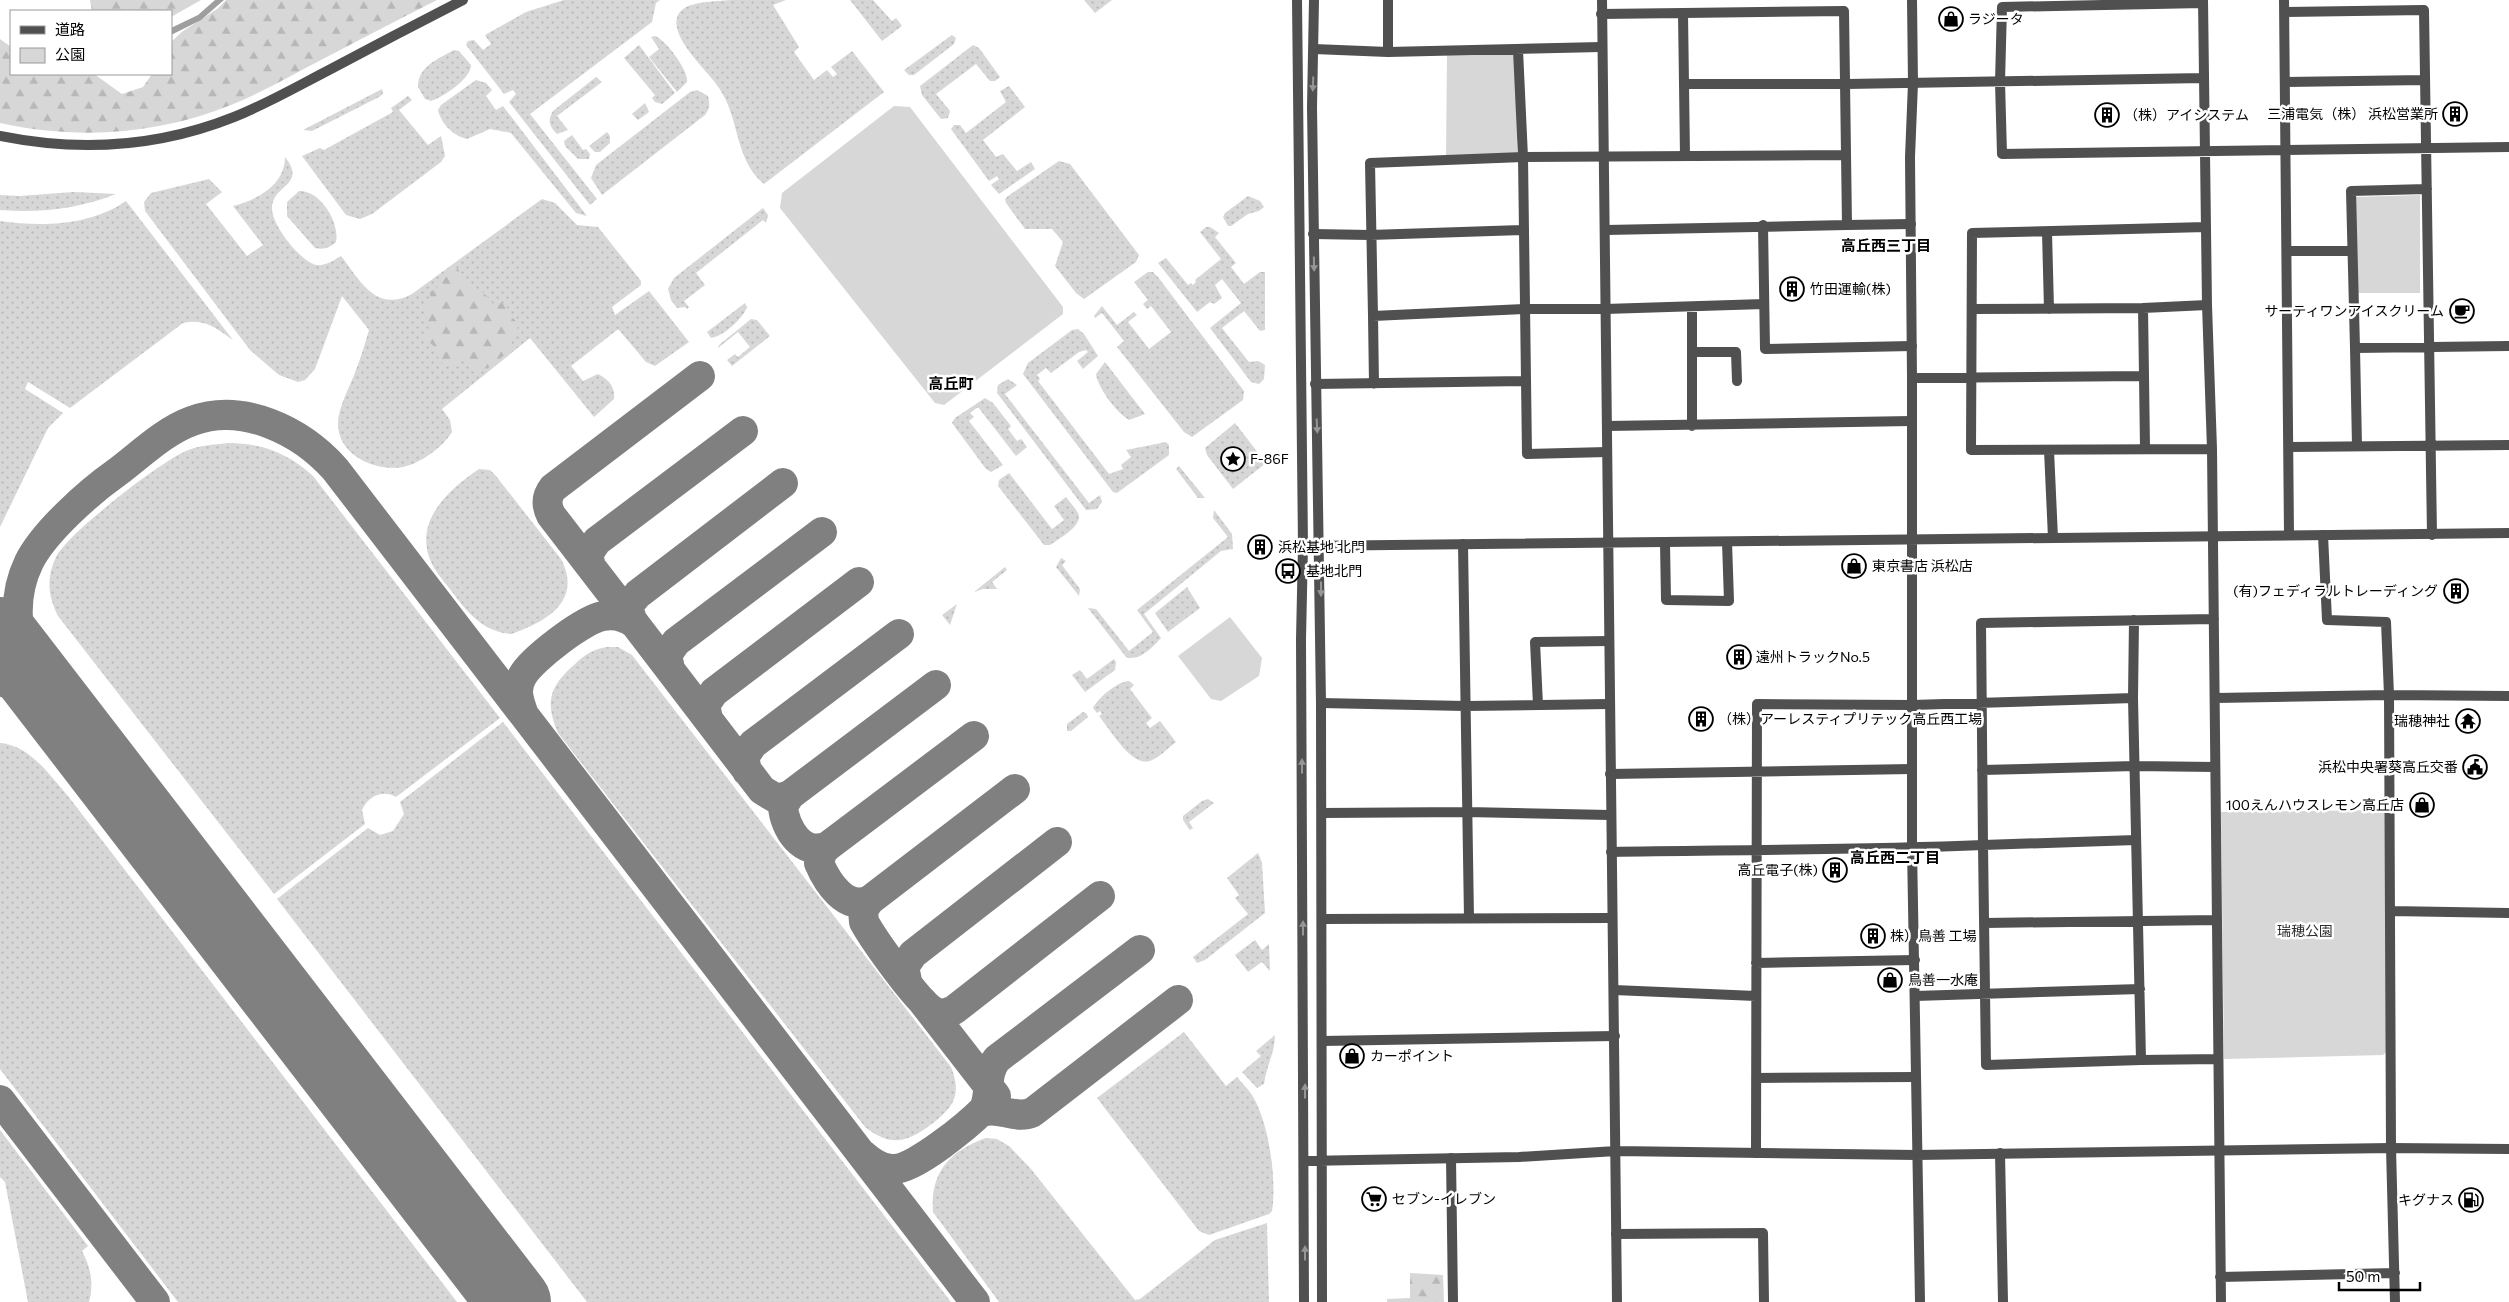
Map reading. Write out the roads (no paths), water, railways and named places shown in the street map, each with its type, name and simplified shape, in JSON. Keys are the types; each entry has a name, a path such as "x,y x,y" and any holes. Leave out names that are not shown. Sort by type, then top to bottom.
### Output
{"street":[{"path":"0,136 52,144 99,145 146,141 201,129 253,109 463,0"},
{"path":"1297,0 1303,546 1304,1302"},
{"path":"1314,0 1312,107 1313,234 1320,546 1322,813 1322,1302"},
{"path":"1388,0 1388,52"},
{"path":"1602,0 1601,47 1606,230 1605,309 1611,918 1615,1036 1616,1302"},
{"path":"1912,0 1913,83 1910,157 1912,848 1920,1302"},
{"path":"2284,0 2289,535"},
{"path":"2220,1302 2212,449 2207,305 2205,151 2203,2 2052,3 2002,7 2000,82 2002,154 2205,151 2285,151 2425,147 2509,147"},
{"path":"1601,14 1683,13 1770,5 1844,11 1847,84 1845,155 1847,225"},
{"path":"2285,12 2424,10 2432,535"},
{"path":"1683,13 1685,156"},
{"path":"1314,49 1388,52 1601,47"},
{"path":"1518,50 1522,157 1526,454 1607,452"},
{"path":"1684,84 1847,84 2204,78"},
{"path":"2285,82 2425,80"},
{"path":"1374,384 1370,163 1522,157 1604,158 1845,155"},
{"path":"2357,446 2351,191 2427,189"},
{"path":"1606,230 1763,225 1911,224"},
{"path":"1763,225 1765,349 1912,346"},
{"path":"2206,227 1972,233 1971,450 2212,449"},
{"path":"1313,234 1370,235 1522,230"},
{"path":"2047,232 2049,309"},
{"path":"2287,251 2352,251"},
{"path":"1373,316 1524,309 1605,309 1764,304"},
{"path":"1972,309 2143,308 2207,305"},
{"path":"1692,307 1692,426"},
{"path":"2143,308 2145,448"},
{"path":"2356,348 2509,346"},
{"path":"1692,352 1736,352 1737,382"},
{"path":"1912,378 2144,376"},
{"path":"1315,384 1525,381"},
{"path":"1607,426 1912,421"},
{"path":"2289,447 2509,446"},
{"path":"2049,450 2053,538"},
{"path":"1303,546 2509,533"},
{"path":"2323,535 2327,620 2386,622 2389,695 2391,1148 2395,1302"},
{"path":"1665,543 1666,600 1729,601 1727,542"},
{"path":"1463,544 1469,918"},
{"path":"2214,619 1981,623 1980,702 1986,923 1986,1065 2141,1060 2218,1060"},
{"path":"2134,620 2134,766 2141,1060"},
{"path":"1538,705 1535,642 1609,640"},
{"path":"2215,698 2389,695 2509,696"},
{"path":"1756,1153 1758,704 1912,705 2133,698"},
{"path":"1321,703 1465,706 1609,704"},
{"path":"1982,770 2134,766 2215,767"},
{"path":"1610,774 1912,769"},
{"path":"1322,813 1467,812 1610,815"},
{"path":"1611,852 1912,848 2136,840"},
{"path":"2390,911 2509,913"},
{"path":"1322,919 1611,918"},
{"path":"1986,923 2217,920"},
{"path":"1756,963 1915,960"},
{"path":"1916,996 1985,992 2140,989"},
{"path":"1614,990 1756,996"},
{"path":"1322,1041 1615,1036"},
{"path":"1756,1078 1916,1077"},
{"path":"1305,1161 1323,1159 1519,1157 1616,1150 1917,1155 2391,1148 2509,1149"},
{"path":"2000,1153 2003,1302"},
{"path":"1451,1158 1453,1302"},
{"path":"1616,1234 1763,1233 1764,1302"},
{"path":"2220,1277 2395,1273"}],"water":[{"path":"215,0 224,0 201,20 172,34 172,28 198,15"}],"place":[{"name":"ラジータ","path":"1951,19"},
{"name":"三浦電気（株） 浜松営業所","path":"2455,114"},
{"name":"（株）アイシステム","path":"2107,115"},
{"name":"竹田運輸(株)","path":"1792,289"},
{"name":"サーティワンアイスクリーム","path":"2462,311"},
{"name":"F-86F","path":"1233,459"},
{"name":"浜松基地 北門","path":"1260,547"},
{"name":"東京書店 浜松店","path":"1854,566"},
{"name":"基地北門","path":"1288,571"},
{"name":"(有)フェディラルトレーディング","path":"2456,591"},
{"name":"遠州トラックNo.5","path":"1739,657"},
{"name":"（株）アーレスティプリテック高丘西工場","path":"1701,719"},
{"name":"瑞穂神社","path":"2468,721"},
{"name":"浜松中央署葵高丘交番","path":"2475,767"},
{"name":"100えんハウスレモン高丘店","path":"2422,805"},
{"name":"高丘電子(株)","path":"1835,870"},
{"name":"株）鳥善 工場","path":"1873,936"},
{"name":"鳥善一水庵","path":"1890,980"},
{"name":"カーポイント","path":"1352,1056"},
{"name":"セブン-イレブン","path":"1374,1199"},
{"name":"キグナス","path":"2471,1200"}],"district":[{"name":"高丘西三丁目","path":"1886,246"},
{"name":"高丘町","path":"951,384"},
{"name":"高丘西二丁目","path":"1895,858"}],"park label":[{"name":"瑞穂公園","path":"2305,931"}]}
